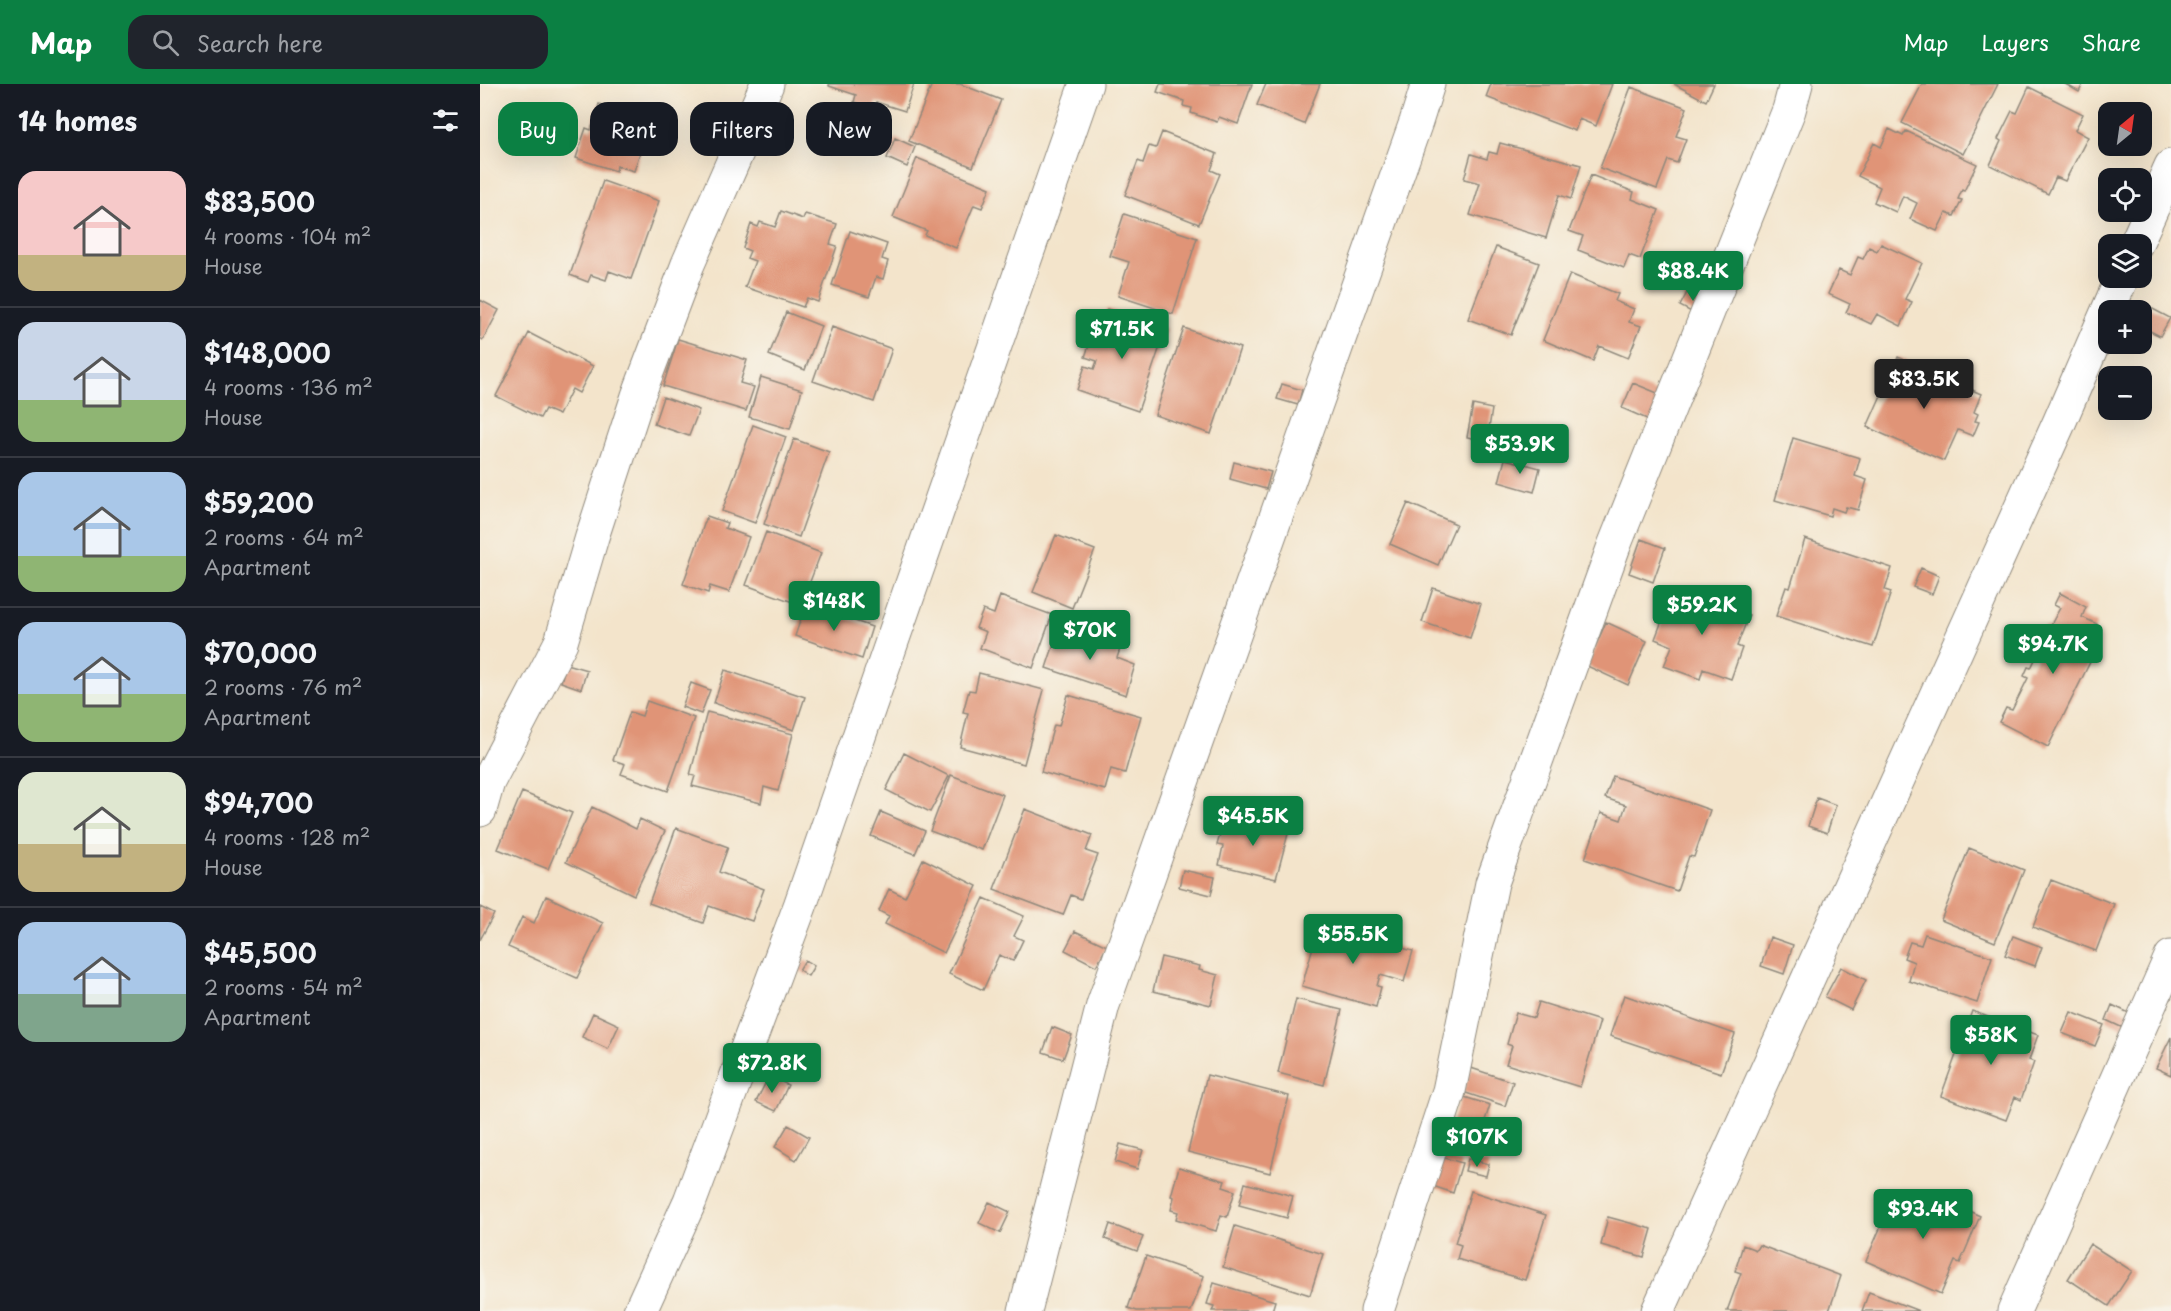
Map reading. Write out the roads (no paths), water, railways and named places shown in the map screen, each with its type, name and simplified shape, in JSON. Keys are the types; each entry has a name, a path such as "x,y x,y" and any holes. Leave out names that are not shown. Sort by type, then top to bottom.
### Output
{"street":[{"path":"480,810 488,782 561,642 638,396 688,264 767,84"},
{"path":"640,1311 690,1201 800,906 1086,84"},
{"path":"1025,1311 1103,1005 1405,156 1428,84"},
{"path":"1377,1311 1449,1091 1492,883 1614,546 1789,110 1796,84"},
{"path":"2140,234 2171,166"},
{"path":"1658,1311 2059,423 2118,288"},
{"path":"2014,1311 2171,957"}]}
